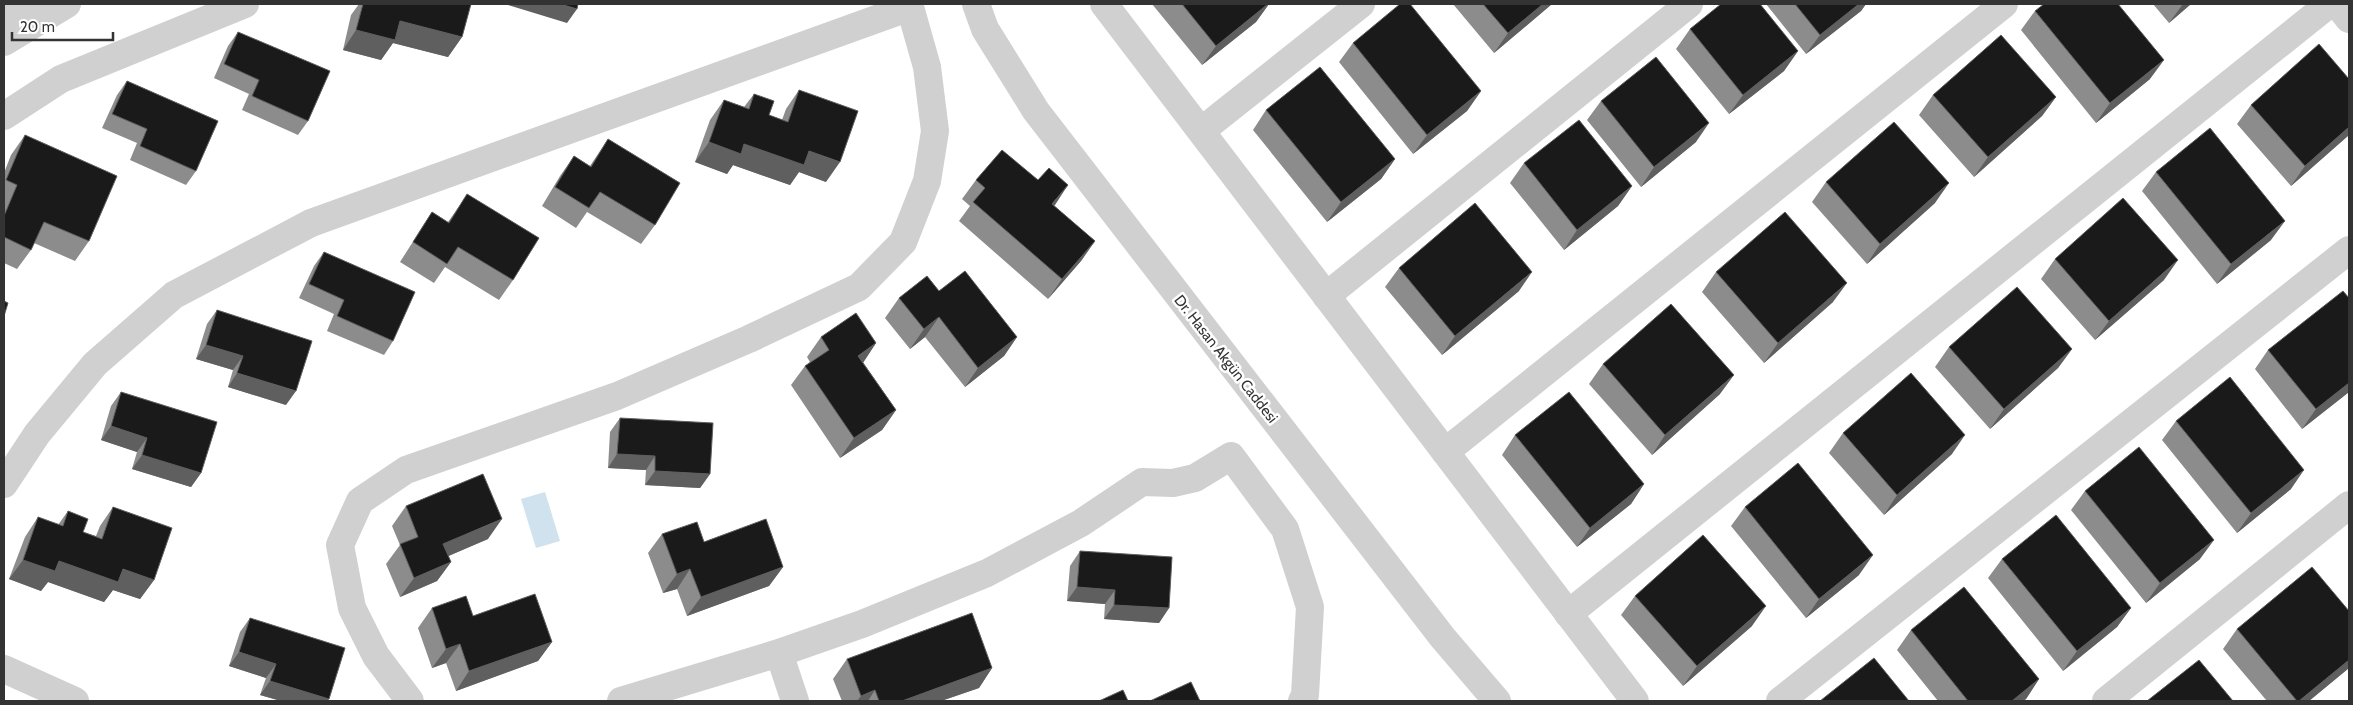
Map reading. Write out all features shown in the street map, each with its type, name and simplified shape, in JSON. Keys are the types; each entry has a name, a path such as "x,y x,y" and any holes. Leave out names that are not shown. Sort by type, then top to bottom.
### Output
{"street":[{"path":"4,16 24,4"},
{"path":"4,42 67,4"},
{"path":"4,116 61,79 245,4"},
{"name":"Dr. Hasan Akgün Caddesi","path":"976,4 985,29 1036,111 1443,638 1497,701"},
{"path":"1104,4 1635,701"},
{"path":"1201,131 1361,4"},
{"path":"1326,296 1689,4"},
{"path":"1445,452 2004,4"},
{"path":"1568,614 2329,4"},
{"path":"2337,4 2349,19"},
{"path":"4,484 37,434 95,364 174,296 311,223 909,6 927,67 935,131 927,181 903,242 859,287 749,339 617,396 406,470 360,501 340,545 352,608 376,656 410,701"},
{"path":"1780,701 2349,250"},
{"path":"621,701 780,653 862,624 987,574 1081,523 1142,482 1173,483 1195,478 1232,456 1285,529 1310,607 1305,695 1302,701"},
{"path":"2106,701 2349,505"},
{"path":"780,653 795,701"},
{"path":"4,669 75,701"}],"water":[{"path":"545,492 560,541 536,548 521,499"}],"building":[{"path":"363,4 471,4 462,37 400,21 395,40 356,30"},
{"path":"560,4 578,4 577,9"},
{"path":"1182,4 1268,4 1216,46"},
{"path":"1400,4 1410,4 1481,91 1427,135 1353,43"},
{"path":"1483,4 1543,4 1508,33"},
{"path":"1721,4 1760,4 1798,51 1743,95 1690,29"},
{"path":"1795,4 1859,4 1820,35"},
{"path":"2044,4 2118,4 2164,60 2110,103 2035,11"},
{"path":"238,32 330,71 308,121 252,96 259,80 224,64"},
{"path":"2001,35 2056,97 1988,157 1933,95"},
{"path":"2319,44 2349,79 2349,127 2305,166 2251,105"},
{"path":"1656,57 1709,123 1654,167 1601,101"},
{"path":"1320,67 1395,159 1341,202 1266,110"},
{"path":"127,81 218,121 196,171 140,146 147,129 112,114"},
{"path":"799,90 858,111 840,162 809,151 804,165 744,144 741,154 709,142 724,100 749,109 754,94 774,101 769,115 788,122"},
{"path":"1579,120 1632,186 1577,230 1524,163"},
{"path":"1894,122 1949,183 1880,244 1826,182"},
{"path":"2210,128 2285,221 2231,264 2156,172"},
{"path":"25,135 117,176 89,241 44,222 31,250 4,237 4,216 17,185 6,180"},
{"path":"608,139 680,183 655,225 600,192 589,208 555,187 574,156 591,167"},
{"path":"1002,150 1038,180 1049,168 1068,185 1052,204 1095,241 1062,279 973,202 985,188 976,180"},
{"path":"467,194 539,238 513,280 458,247 447,264 413,242 432,212 449,223"},
{"path":"2123,198 2178,260 2109,321 2055,259"},
{"path":"1475,203 1532,272 1455,336 1399,268"},
{"path":"1785,212 1847,283 1778,343 1716,272"},
{"path":"324,252 415,292 393,341 337,316 344,300 309,284"},
{"path":"965,271 1017,337 978,368 939,317 924,329 899,298 927,276 939,291"},
{"path":"2017,287 2072,349 2004,409 1949,347"},
{"path":"2343,291 2349,298 2349,383 2316,409 2268,350"},
{"path":"4,301 8,303 4,316"},
{"path":"1671,304 1734,375 1665,435 1603,364"},
{"path":"217,310 312,341 296,391 237,373 243,356 206,345"},
{"path":"856,313 876,343 858,356 896,410 854,438 805,366 829,350 821,337"},
{"path":"1911,373 1965,435 1897,495 1843,433"},
{"path":"2230,377 2304,470 2251,513 2176,421"},
{"path":"121,392 217,422 201,473 142,455 147,438 111,426"},
{"path":"1569,392 1644,484 1590,528 1515,435"},
{"path":"620,418 713,423 710,474 655,471 655,456 617,454"},
{"path":"2139,447 2214,540 2160,583 2085,491"},
{"path":"1798,463 1873,555 1819,599 1745,507"},
{"path":"483,474 502,519 443,544 451,562 414,578 400,544 418,537 406,506"},
{"path":"113,507 172,528 154,580 123,569 118,582 59,561 55,571 23,560 38,517 63,526 68,511 88,519 83,532 102,539"},
{"path":"2056,515 2131,608 2077,651 2002,559"},
{"path":"766,519 783,567 701,597 690,569 677,574 662,534 697,522 704,542"},
{"path":"1703,535 1766,606 1697,666 1635,596"},
{"path":"1080,551 1172,557 1169,608 1114,605 1115,590 1077,587"},
{"path":"2312,567 2349,611 2349,660 2297,701 2237,629"},
{"path":"1964,587 2039,679 2012,701 1968,701 1911,630"},
{"path":"535,594 552,642 469,671 460,644 446,649 432,608 466,596 473,616"},
{"path":"972,613 992,668 902,701 879,701 875,690 861,696 847,659"},
{"path":"250,618 345,648 329,699 270,681 276,664 239,652"},
{"path":"1874,658 1909,701 1820,701"},
{"path":"2199,660 2233,701 2147,701"},
{"path":"1191,682 1200,701 1150,701"},
{"path":"1123,690 1128,701 1099,701"}]}
